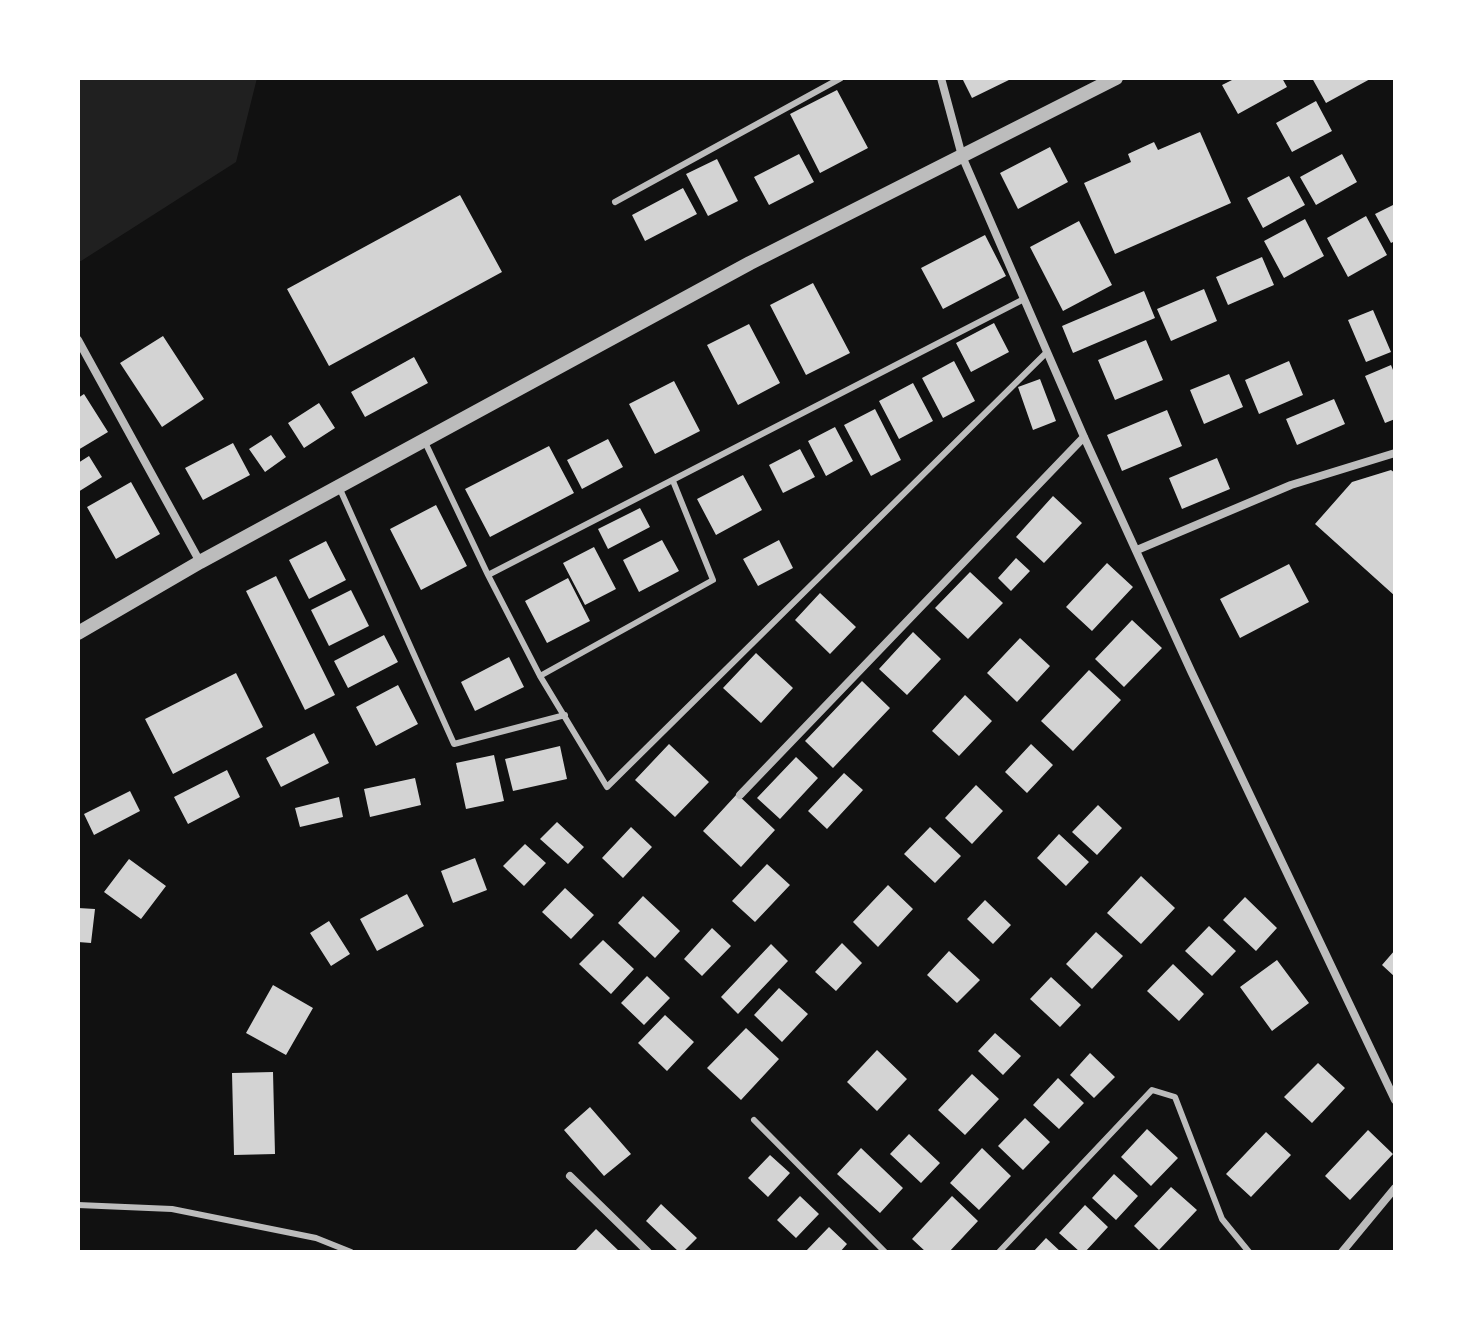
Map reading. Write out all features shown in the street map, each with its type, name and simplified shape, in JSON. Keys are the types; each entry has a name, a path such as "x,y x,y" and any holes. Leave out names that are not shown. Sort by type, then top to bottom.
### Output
{"street":[{"path":"941,78 962,156 1084,437 1191,671 1395,1100"},
{"path":"78,633 200,562 750,263 1116,78"},
{"path":"78,340 200,562"},
{"path":"740,795 1084,437"},
{"path":"1137,550 1291,485 1395,453"},
{"path":"570,1176 648,1252"},
{"path":"1342,1252 1395,1188"}],"lane":[{"path":"615,202 841,78"},
{"path":"488,575 1024,299"},
{"path":"424,440 540,676 607,787 1047,352"},
{"path":"540,676 713,580 673,481"},
{"path":"339,487 454,744 565,715"},
{"path":"999,1252 1152,1090 1175,1097 1222,1219 1249,1252"},
{"path":"754,1120 885,1252"},
{"path":"78,1205 172,1209 316,1238 351,1252"}],"shaded area":[{"path":"78,78 257,78 236,162 81,261 78,261"}],"building":[{"path":"962,78 1013,78 972,98"},
{"path":"1236,78 1282,78 1287,87 1238,114 1222,85"},
{"path":"1312,78 1372,78 1326,103"},
{"path":"837,90 868,148 820,173 790,114"},
{"path":"1316,101 1332,131 1292,152 1276,123"},
{"path":"1200,132 1231,203 1115,254 1084,183 1131,162 1128,154 1154,142 1158,150"},
{"path":"1050,147 1068,182 1018,209 1000,173"},
{"path":"799,154 814,182 769,205 754,177"},
{"path":"1342,154 1357,182 1316,205 1300,177"},
{"path":"717,159 738,201 708,216 686,174"},
{"path":"1289,176 1305,205 1263,228 1247,198"},
{"path":"683,188 697,214 645,241 632,215"},
{"path":"460,195 502,272 329,366 287,289"},
{"path":"1395,204 1395,241 1391,243 1375,214"},
{"path":"1366,216 1387,255 1348,277 1327,238"},
{"path":"1305,219 1324,256 1284,278 1264,241"},
{"path":"1079,221 1112,285 1063,311 1030,247"},
{"path":"985,235 1006,276 943,309 921,268"},
{"path":"1262,257 1274,285 1228,305 1216,277"},
{"path":"813,283 850,353 806,375 770,305"},
{"path":"1204,289 1217,321 1171,341 1157,309"},
{"path":"1144,291 1155,318 1073,353 1062,326"},
{"path":"1373,310 1391,352 1366,362 1348,320"},
{"path":"994,323 1009,352 971,372 956,343"},
{"path":"749,324 780,383 738,405 707,345"},
{"path":"163,336 204,399 162,427 120,363"},
{"path":"1146,340 1163,380 1115,400 1098,360"},
{"path":"414,357 428,383 365,417 351,392"},
{"path":"954,361 975,401 943,418 922,378"},
{"path":"1289,361 1303,395 1259,414 1245,380"},
{"path":"1391,365 1395,375 1395,419 1385,423 1365,376"},
{"path":"1229,374 1243,407 1204,424 1190,390"},
{"path":"1040,379 1056,421 1033,430 1018,387"},
{"path":"674,381 700,431 655,454 629,404"},
{"path":"913,383 933,421 899,439 879,401"},
{"path":"84,394 108,432 78,450 78,398"},
{"path":"1334,399 1345,424 1297,445 1286,419"},
{"path":"319,403 335,428 304,448 288,423"},
{"path":"875,409 901,460 871,476 844,425"},
{"path":"1167,410 1182,446 1122,471 1107,435"},
{"path":"835,427 853,461 826,476 808,441"},
{"path":"271,435 286,457 265,472 249,449"},
{"path":"608,439 623,467 582,489 567,460"},
{"path":"233,443 250,475 203,500 185,468"},
{"path":"549,446 574,493 490,537 465,489"},
{"path":"800,449 815,477 783,493 769,465"},
{"path":"89,456 102,477 78,492 78,463"},
{"path":"1217,458 1230,489 1182,509 1169,478"},
{"path":"1391,470 1395,473 1395,596 1315,524 1352,482"},
{"path":"743,475 762,510 716,535 697,499"},
{"path":"131,482 160,534 116,559 87,507"},
{"path":"1053,496 1082,523 1044,563 1016,537"},
{"path":"436,505 467,566 421,590 390,529"},
{"path":"640,508 650,527 608,549 598,529"},
{"path":"662,540 679,571 639,592 623,560"},
{"path":"779,540 793,568 758,586 743,559"},
{"path":"326,541 346,580 309,599 289,560"},
{"path":"594,547 616,589 585,605 563,563"},
{"path":"1016,558 1030,571 1011,591 998,578"},
{"path":"1107,563 1133,587 1092,631 1066,607"},
{"path":"1289,564 1309,602 1240,638 1220,599"},
{"path":"970,572 1003,603 968,639 935,608"},
{"path":"276,576 335,695 305,710 246,591"},
{"path":"568,578 590,621 547,643 525,601"},
{"path":"351,590 369,626 329,646 311,610"},
{"path":"820,593 856,627 830,654 795,620"},
{"path":"1132,620 1162,648 1124,687 1095,659"},
{"path":"913,632 941,659 907,695 879,669"},
{"path":"384,635 398,662 348,688 334,661"},
{"path":"1020,638 1050,666 1017,702 987,673"},
{"path":"756,653 793,688 761,723 723,688"},
{"path":"509,657 524,687 475,711 461,682"},
{"path":"1089,670 1121,700 1073,751 1041,721"},
{"path":"236,673 263,727 173,774 145,719"},
{"path":"862,681 890,708 833,768 805,741"},
{"path":"398,685 418,724 376,746 356,707"},
{"path":"965,695 992,721 959,756 932,731"},
{"path":"314,733 329,763 281,787 266,758"},
{"path":"669,744 709,782 675,817 635,780"},
{"path":"1031,744 1053,765 1027,793 1005,772"},
{"path":"560,746 567,779 513,791 505,759"},
{"path":"494,755 504,801 466,809 456,763"},
{"path":"796,757 818,778 780,819 757,798"},
{"path":"227,770 240,797 188,824 174,797"},
{"path":"844,773 863,790 827,829 808,811"},
{"path":"415,778 421,805 370,817 364,789"},
{"path":"976,785 1003,811 972,844 945,818"},
{"path":"130,791 140,811 94,835 84,814"},
{"path":"737,794 775,830 741,867 703,831"},
{"path":"339,797 343,817 300,827 295,808"},
{"path":"1098,805 1122,828 1097,855 1072,832"},
{"path":"557,822 584,847 568,864 540,839"},
{"path":"631,827 652,847 623,878 602,858"},
{"path":"930,827 961,856 935,883 904,854"},
{"path":"1059,834 1089,862 1066,886 1037,858"},
{"path":"525,844 546,863 524,886 503,866"},
{"path":"475,858 487,890 453,903 441,871"},
{"path":"129,859 166,886 141,919 104,892"},
{"path":"767,864 790,885 755,922 732,901"},
{"path":"1141,876 1175,908 1141,944 1107,913"},
{"path":"888,885 913,909 878,947 853,922"},
{"path":"565,888 594,915 571,939 542,912"},
{"path":"407,894 424,926 377,951 360,919"},
{"path":"643,896 680,931 655,958 618,923"},
{"path":"1245,897 1277,928 1256,951 1223,920"},
{"path":"985,900 1011,925 993,944 967,919"},
{"path":"78,908 95,909 91,943 78,942"},
{"path":"329,921 350,954 331,966 310,933"},
{"path":"1209,926 1236,951 1212,976 1185,951"},
{"path":"712,928 731,946 702,976 684,959"},
{"path":"1096,932 1123,956 1092,989 1066,964"},
{"path":"603,940 634,969 611,994 579,964"},
{"path":"842,943 862,963 836,991 815,972"},
{"path":"771,944 788,961 738,1014 721,997"},
{"path":"1395,950 1395,977 1382,965"},
{"path":"949,951 980,980 957,1003 927,975"},
{"path":"1277,960 1309,1003 1272,1031 1240,987"},
{"path":"1173,964 1204,994 1179,1021 1147,991"},
{"path":"647,976 670,998 644,1025 621,1003"},
{"path":"1051,977 1081,1005 1060,1027 1030,999"},
{"path":"273,985 313,1008 286,1055 246,1033"},
{"path":"779,988 808,1014 782,1042 754,1015"},
{"path":"665,1015 694,1042 667,1071 638,1043"},
{"path":"746,1028 779,1059 741,1100 707,1068"},
{"path":"995,1033 1021,1056 1003,1075 978,1051"},
{"path":"877,1050 907,1079 877,1111 847,1082"},
{"path":"1090,1053 1115,1077 1094,1098 1070,1075"},
{"path":"1318,1063 1345,1088 1312,1123 1284,1097"},
{"path":"273,1072 275,1154 234,1155 232,1073"},
{"path":"972,1074 999,1099 965,1135 938,1110"},
{"path":"1058,1078 1084,1103 1059,1129 1033,1105"},
{"path":"590,1107 631,1154 604,1176 564,1130"},
{"path":"1025,1118 1050,1142 1023,1170 998,1146"},
{"path":"1147,1129 1178,1158 1151,1186 1121,1157"},
{"path":"1368,1130 1393,1154 1350,1200 1325,1176"},
{"path":"1266,1132 1291,1155 1251,1197 1226,1174"},
{"path":"909,1134 940,1163 921,1183 890,1154"},
{"path":"861,1148 903,1188 880,1213 837,1174"},
{"path":"982,1148 1011,1176 979,1210 950,1183"},
{"path":"770,1155 790,1173 768,1197 748,1178"},
{"path":"1114,1174 1138,1196 1116,1220 1092,1198"},
{"path":"1171,1187 1197,1210 1159,1250 1134,1226"},
{"path":"800,1196 819,1214 796,1238 777,1220"},
{"path":"952,1196 978,1221 949,1252 926,1252 912,1239"},
{"path":"661,1204 697,1238 683,1252 679,1252 646,1221"},
{"path":"1085,1205 1108,1227 1085,1252 1080,1252 1059,1233"},
{"path":"829,1227 847,1244 840,1252 805,1252"},
{"path":"596,1229 620,1252 574,1252"},
{"path":"1046,1238 1061,1252 1033,1252"}]}
